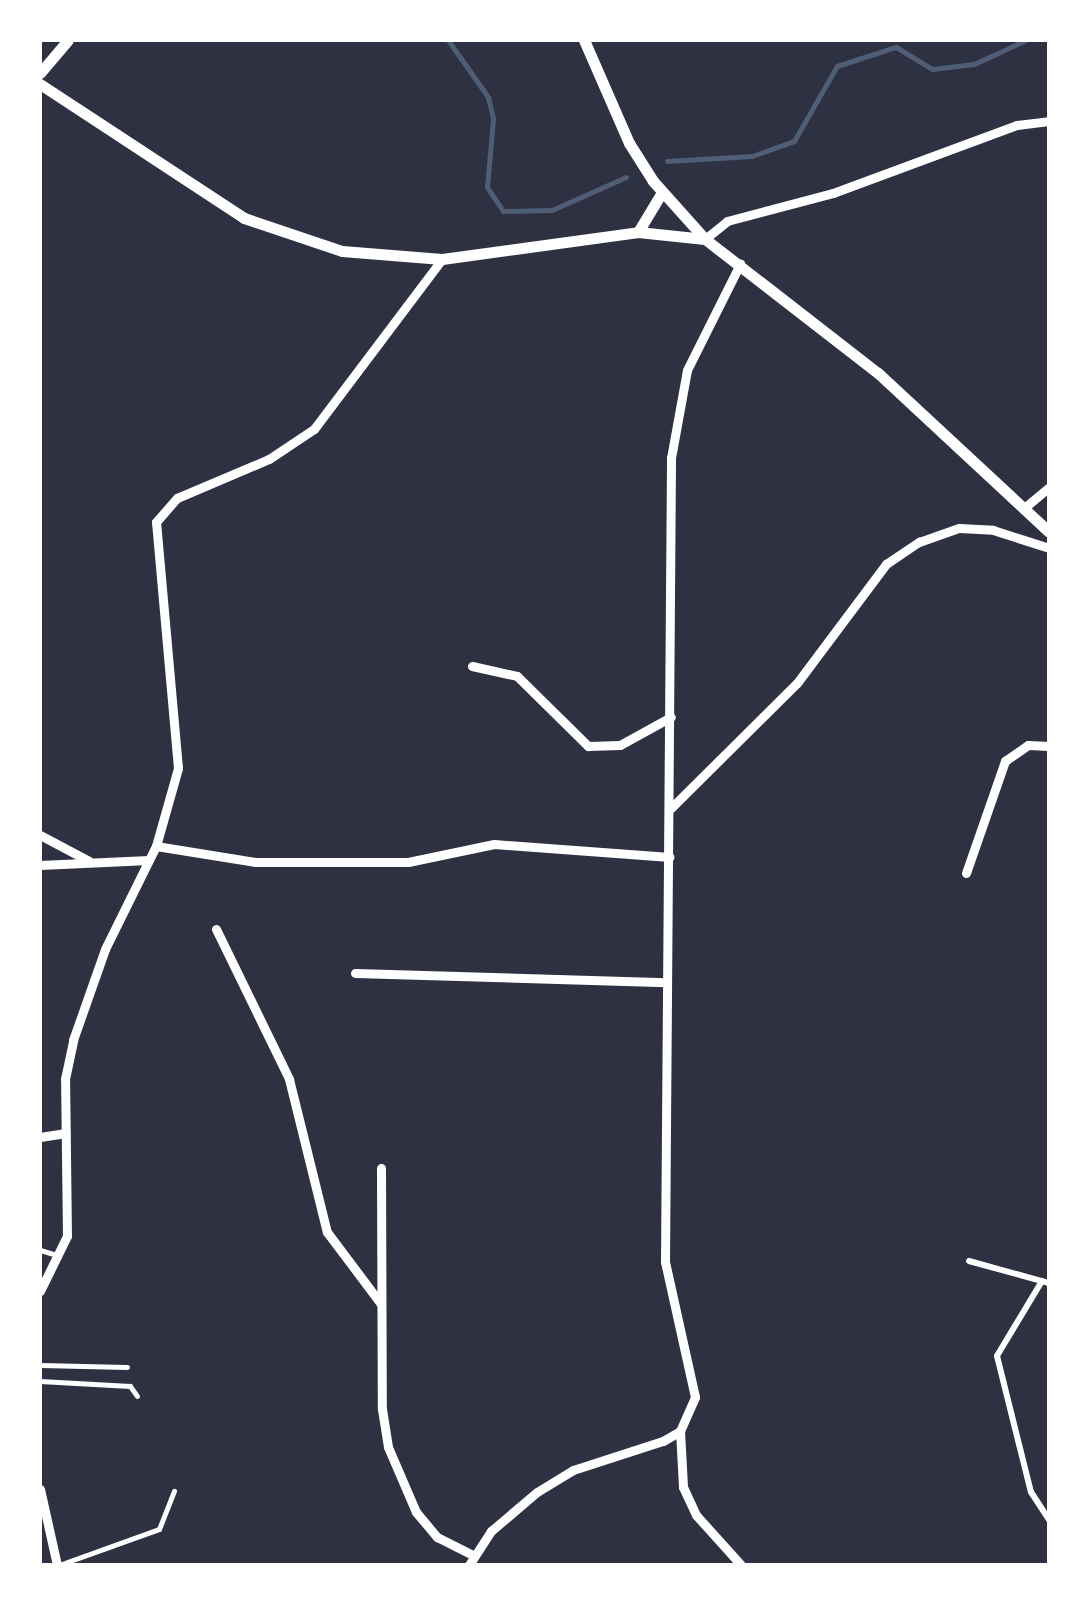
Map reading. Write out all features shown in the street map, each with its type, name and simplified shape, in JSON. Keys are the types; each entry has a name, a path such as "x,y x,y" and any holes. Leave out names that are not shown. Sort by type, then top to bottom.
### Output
{"street":[{"path":"40,72 68,40"},
{"path":"584,40 629,143 653,181 705,239 878,373 1049,532"},
{"path":"40,84 244,218 342,251 442,259 638,232 705,239 728,221 833,193 1017,124 1049,121"},
{"path":"638,232 662,192"},
{"path":"40,1291 58,1256 70,1199 65,1078 72,1040 105,949 156,846 178,768 156,522 177,498 270,458 314,430 442,259"},
{"path":"740,264 687,370 676,424 665,1262 695,1398 680,1430 683,1487 696,1515 741,1565"},
{"path":"1023,509 1049,487"},
{"path":"671,808 797,682 886,564 958,528 993,530 1049,548"},
{"path":"472,666 517,676 588,746 620,745 671,717"},
{"path":"966,873 1004,761 1028,745 1049,746"},
{"path":"40,835 91,862"},
{"path":"156,846 256,862 408,862 494,844 670,857"},
{"path":"40,864 149,860"},
{"path":"216,928 288,1079 327,1232 382,1304"},
{"path":"355,973 666,982"},
{"path":"40,1137 66,1133"},
{"path":"381,1168 382,1409 400,1479 436,1537 471,1560 492,1531 561,1478 680,1430"},
{"path":"969,1261 1046,1282 997,1356 1031,1492 1049,1520"},
{"path":"40,1489 58,1565"}],"lane":[{"path":"40,1250 58,1256"},
{"path":"40,1365 128,1367"},
{"path":"40,1381 130,1386 137,1396"},
{"path":"58,1565 159,1529 174,1491"}],"waterway":[{"path":"448,40 488,97 493,119 487,187 503,211 552,210 626,177"},
{"path":"667,161 752,156 794,141 837,66 896,47 932,69 974,64 1026,40"}]}
